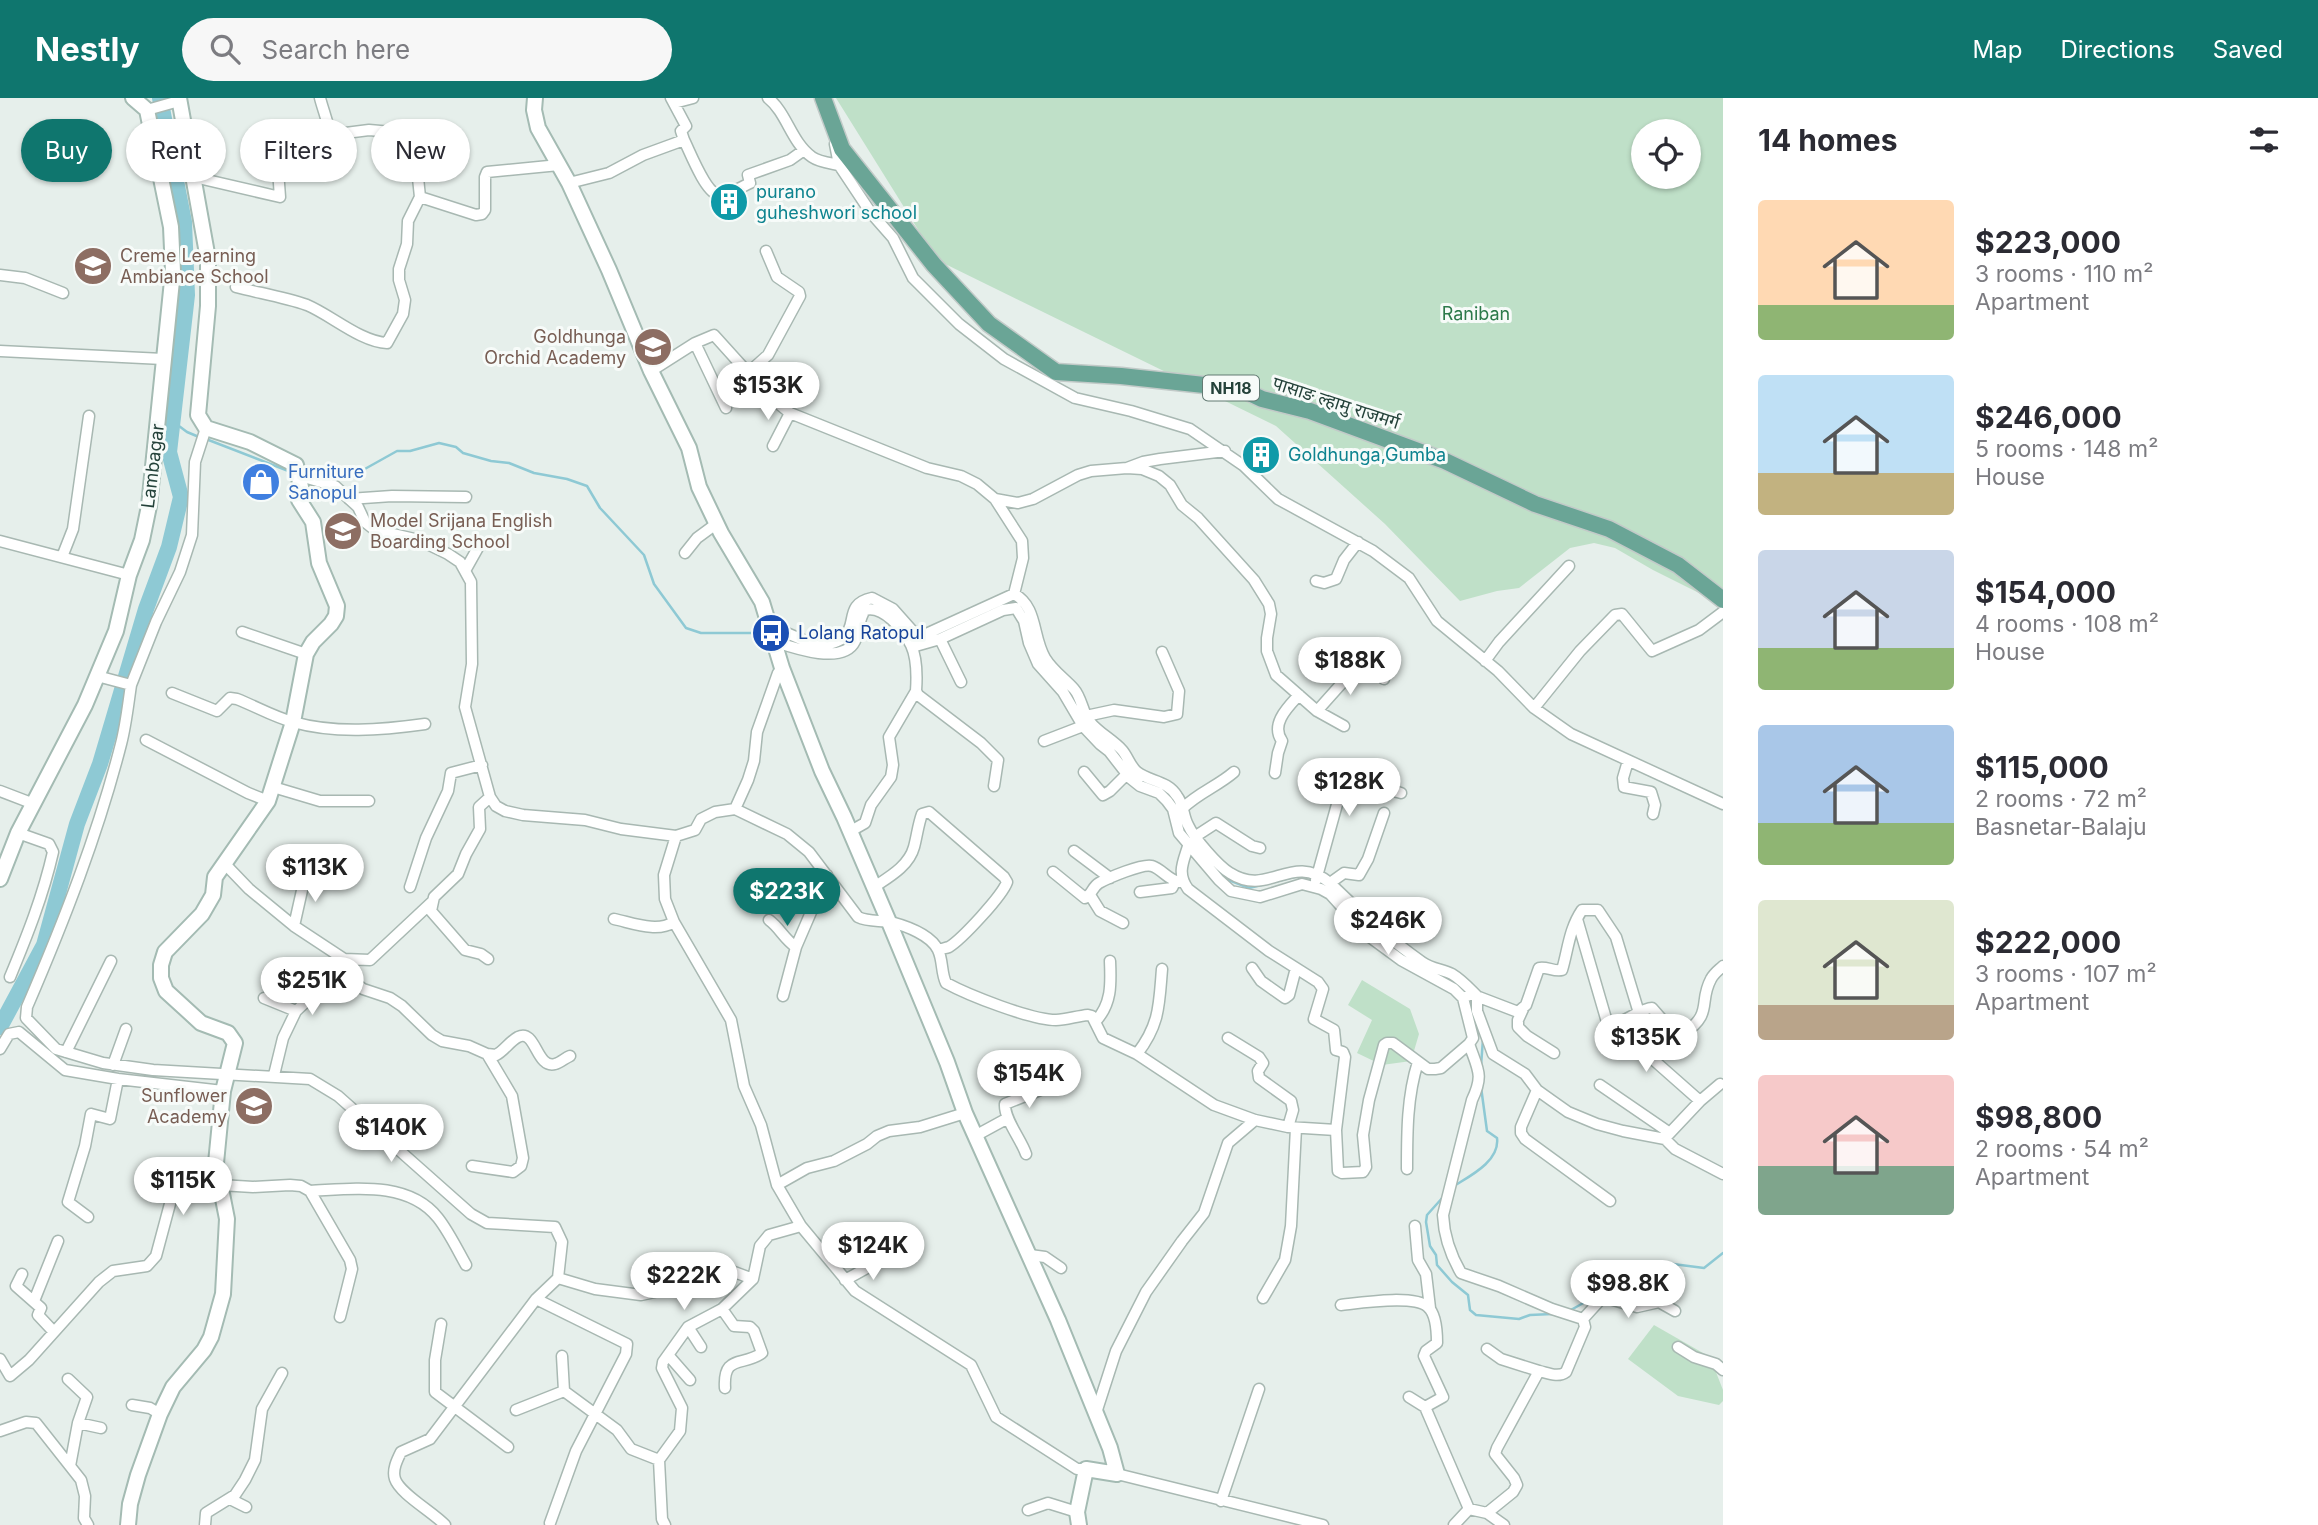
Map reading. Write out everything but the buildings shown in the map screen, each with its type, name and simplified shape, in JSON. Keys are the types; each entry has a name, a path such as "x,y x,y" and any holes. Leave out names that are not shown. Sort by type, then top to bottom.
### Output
{"main road":[{"name":"पासाङ ल्हामु राजमर्ग","path":"826,103 842,149 934,265 989,324 1056,372 1241,389 1262,399 1311,411 1445,461 1535,504 1609,529 1678,565 1723,600"}],"street":[{"path":"133,98 148,106 177,101 181,119"},
{"path":"320,98 326,119"},
{"path":"535,98 534,110 538,128 569,183 651,371 689,448 699,487 716,524 756,590 782,668 822,771 889,922 947,1062 965,1114 1030,1255 1110,1448 1117,1474"},
{"path":"693,98 673,101 686,126 681,131 684,140 708,188 718,194 728,193 750,183 748,175 790,160 804,150"},
{"path":"768,98 775,103 789,130 804,150 814,159 839,165"},
{"path":"826,103 839,165 871,213 893,238 913,278 959,324 1004,359 1074,398 1131,411 1190,429 1225,451 1278,499 1358,542 1409,578 1437,621 1485,661 1534,708 1571,734 1723,804"},
{"name":"Lambagar","path":"0,879 18,833 69,738 116,631 149,506 173,271 172,228 148,106"},
{"path":"236,287 305,305 365,336 387,343 403,314 405,300 399,269 407,244 408,220 420,197 415,149 403,133 357,132"},
{"path":"569,183 609,173 643,155 684,140"},
{"path":"420,197 478,216 485,210 487,172 559,165"},
{"path":"195,182 208,259 208,306 197,404 204,434 195,462 192,535 180,572 129,685 122,742 84,867 26,1012 26,1018 55,1048 108,1064 153,1070 310,1079 338,1096 471,1214 487,1223 555,1227 562,1242 558,1278 536,1299 430,1438 401,1452 395,1465 395,1480 410,1497 444,1525"},
{"path":"216,182 280,197 279,182"},
{"path":"749,372 768,355 800,296 799,292 777,277 766,251"},
{"path":"0,275 25,278 63,293"},
{"path":"651,371 695,343 714,335 769,396 790,413 928,468 961,476 977,484 995,499 1022,541 1023,558 1013,594 939,630 919,636 893,609 872,598 857,605 846,636 824,645 817,646 768,624"},
{"path":"695,343 726,408"},
{"path":"0,351 163,359"},
{"path":"773,446 790,413"},
{"path":"62,557 74,529 89,416"},
{"path":"204,434 250,442 335,486 358,507 365,522 375,530 419,540 460,562 466,569 471,582 472,664 465,707 490,797 496,806 523,815 585,820 621,829 676,836 695,830 701,819 715,812 735,809 787,834 809,852 858,917 889,922 926,937 938,950 946,983 957,989 1049,1020 1060,1021 1088,1014 1096,1022 1103,1038 1137,1054 1214,1105 1255,1120 1292,1127 1336,1130"},
{"path":"1127,468 1152,460 1225,451"},
{"path":"128,1525 130,1504 138,1475 160,1414 173,1387 204,1350 223,1294 227,1219 216,1163 223,1091 235,1043 228,1033 201,1023 166,991 161,965 164,952 202,914 213,895 215,877 240,838 260,815 270,794 293,722 306,654 336,616 337,606 319,563 313,522 299,500 297,490 301,487 296,468"},
{"path":"995,499 1018,503 1033,499 1078,475 1105,468 1142,469 1159,476 1170,485 1182,505 1198,518 1254,580 1269,604 1271,614 1267,651 1276,675 1317,710 1344,726"},
{"path":"349,499 392,496 466,497"},
{"path":"685,553 696,538 716,524"},
{"path":"0,541 129,575"},
{"path":"1316,581 1324,583 1335,579 1344,559 1358,542"},
{"path":"466,569 481,544"},
{"path":"1485,661 1569,566"},
{"path":"1013,594 1024,600 1030,610 1038,643 1045,658 1057,675 1079,695 1084,721"},
{"path":"773,641 810,653 838,652 855,641 864,610 874,608 893,622 912,647 916,691 889,737 893,765 891,777 871,805 865,823 849,832"},
{"path":"912,647 940,639 1003,610 1016,608 1024,621 1038,664 1063,692 1100,744 1132,774 1140,786 1159,793 1174,809 1179,833 1195,842 1230,874 1250,881 1262,881 1309,870 1321,888 1367,935 1401,960 1469,996 1518,1012 1526,1005 1539,968 1562,970 1566,948 1582,910 1598,910 1616,937 1639,1013"},
{"path":"1534,708 1580,651 1615,615 1622,614 1652,651 1699,630 1723,612"},
{"path":"242,632 306,654"},
{"path":"940,639 961,682"},
{"path":"1044,741 1114,710 1164,717 1177,714 1178,691 1162,652"},
{"path":"1317,710 1359,664 1384,679"},
{"path":"735,809 754,761 757,732 782,668"},
{"path":"97,676 129,685"},
{"path":"916,691 998,760 993,786"},
{"path":"172,693 217,711 230,698 293,722 352,730 425,724"},
{"path":"1275,774 1282,741 1277,734 1278,724 1286,709 1299,695"},
{"path":"146,740 248,793 320,801 369,801"},
{"path":"1628,761 1623,778 1624,787 1651,792 1655,805 1654,814"},
{"path":"410,887 426,838 448,791 451,773 482,765"},
{"path":"1084,772 1103,795 1132,774"},
{"path":"1184,808 1193,798 1221,783 1234,772"},
{"path":"1132,774 1164,783 1178,796 1195,842 1213,875 1231,891 1260,897 1316,880 1329,883 1378,930 1433,969 1452,974 1463,982 1493,1054 1525,1074 1537,1090 1568,1112 1597,1124 1623,1131 1667,1136"},
{"path":"1316,880 1341,790 1345,787 1362,786 1401,793"},
{"path":"0,791 34,804"},
{"path":"488,959 481,954 465,950 431,911 434,897 458,874 480,829 479,807 490,797"},
{"path":"874,887 904,864 911,854 918,824 925,812 929,812 1004,877 1006,886 978,919 948,948 938,950"},
{"path":"1329,883 1345,873 1355,876 1362,873 1384,813"},
{"path":"1140,892 1172,888 1178,881 1182,864 1195,842 1212,824 1220,824 1244,841 1260,848"},
{"path":"10,978 47,882 53,852 48,844 18,833"},
{"path":"676,836 664,875 665,899 674,922 731,1020 744,1086 761,1125 777,1185 801,1226 855,1291 971,1365 996,1417 1077,1469 1117,1474 1323,1525"},
{"path":"1074,851 1110,878"},
{"path":"224,863 249,889 294,926 344,958 370,960 432,902"},
{"path":"1053,872 1084,898 1090,895 1097,884 1150,865 1178,881 1269,951 1318,982 1323,989 1314,1019 1334,1030 1336,1050 1344,1054 1336,1130 1338,1171 1342,1173 1363,1172 1366,1167 1363,1135 1369,1100 1384,1045 1393,1043 1429,1069 1441,1068 1473,1038 1469,996"},
{"path":"783,996 796,947 827,875"},
{"path":"294,926 305,877"},
{"path":"1090,895 1100,911 1123,923"},
{"path":"1577,918 1607,1022 1613,1026 1627,1021 1646,1008 1652,1008 1666,1024 1683,1034 1692,1028 1703,1013 1710,981 1723,966"},
{"path":"614,919 657,927 666,927 674,922"},
{"path":"769,920 786,940 796,947"},
{"path":"274,1075 283,1038 296,1011 344,958"},
{"path":"344,958 352,980 363,989 390,998 402,1006 442,1041 469,1045 487,1055 496,1055 519,1036 524,1036 529,1038 548,1064 554,1065 570,1056"},
{"path":"66,1052 111,961"},
{"path":"1096,1022 1107,1006 1111,984 1110,961"},
{"path":"1252,968 1261,981 1284,998 1289,995 1296,968"},
{"path":"1137,1054 1153,1031 1157,1019 1162,969"},
{"path":"264,998 296,1011"},
{"path":"1523,1008 1518,1027 1527,1036 1554,1052"},
{"path":"1627,1021 1640,1048 1700,1101"},
{"path":"102,1074 126,1029"},
{"path":"0,1049 9,1034 19,1032 65,1070 223,1091"},
{"path":"1228,1038 1259,1057 1262,1063 1258,1072 1259,1078 1291,1101 1293,1110 1291,1226 1285,1260 1263,1298"},
{"path":"1469,1044 1480,1084 1472,1100 1443,1215 1447,1244 1461,1273 1583,1319"},
{"path":"472,1166 513,1172 521,1166 523,1158 512,1096 487,1055"},
{"path":"1407,1168 1407,1131 1418,1062"},
{"path":"88,1217 68,1202 85,1146 91,1114 110,1119 118,1079"},
{"path":"1026,1154 1004,1108 1008,1102 1068,1079"},
{"path":"1667,1136 1720,1084"},
{"path":"1600,1085 1667,1136 1675,1149 1723,1174"},
{"path":"1537,1090 1521,1133 1525,1139 1610,1201"},
{"path":"777,1185 807,1168 834,1161 889,1131 920,1127 965,1114"},
{"path":"975,1136 1008,1118"},
{"path":"1096,1415 1116,1351 1146,1292 1204,1213 1228,1143 1255,1120"},
{"path":"0,1359 10,1376 29,1360 99,1282 113,1271 147,1266 156,1256 171,1200 178,1191 202,1182 253,1187 290,1185 301,1186 310,1191 350,1259 352,1269 340,1317"},
{"path":"310,1191 364,1188 392,1191 420,1203 437,1216 466,1265"},
{"path":"664,1525 659,1460 680,1430 682,1408 662,1368 663,1362 688,1327 722,1309 753,1279 760,1246 769,1235 801,1226"},
{"path":"1415,1226 1418,1260 1426,1275 1437,1343 1426,1351 1424,1356 1444,1397 1425,1407"},
{"path":"34,1301 58,1241"},
{"path":"1030,1255 1045,1257 1061,1268"},
{"path":"845,1280 885,1258"},
{"path":"558,1278 595,1289 641,1295 729,1270 753,1279"},
{"path":"22,1273 16,1286 41,1308 38,1315 53,1331"},
{"path":"1583,1319 1603,1297 1637,1307 1659,1301 1675,1311"},
{"path":"536,1299 628,1344 626,1354 576,1451 550,1523"},
{"path":"1340,1305 1386,1299 1421,1303 1430,1308"},
{"path":"722,1309 734,1326 750,1327 754,1331 762,1353 731,1364 727,1369 725,1388"},
{"path":"1487,1349 1501,1359 1557,1375 1566,1372 1585,1327 1583,1319"},
{"path":"441,1324 435,1360 435,1392 508,1447"},
{"path":"688,1327 701,1347"},
{"path":"1678,1347 1694,1357 1716,1364 1723,1370"},
{"path":"562,1356 564,1391 617,1430 631,1449 659,1460"},
{"path":"669,1356 690,1380"},
{"path":"1487,1513 1513,1492 1517,1485 1495,1454 1539,1371"},
{"path":"205,1525 206,1513 230,1499 255,1460 262,1409 282,1373"},
{"path":"68,1379 87,1397 78,1423 70,1466"},
{"path":"1221,1501 1259,1389"},
{"path":"516,1410 564,1391"},
{"path":"1409,1397 1425,1407 1469,1509"},
{"path":"132,1405 150,1408 160,1414"},
{"path":"0,1431 26,1422 36,1423 81,1480 85,1496 84,1518 88,1525"},
{"path":"78,1423 102,1428"},
{"path":"1028,1510 1048,1503 1078,1518 1086,1469"},
{"path":"230,1499 246,1507"},
{"path":"1469,1509 1487,1513 1504,1525"},
{"path":"1454,1525 1469,1509"}],"green space":[{"name":"Raniban","path":"836,98 1723,98 1723,605 1615,548 1594,543 1570,548 1519,588 1460,601 1385,524 1276,426 937,260"},
{"path":"1362,980 1410,1009 1419,1034 1411,1061 1382,1065 1357,1053 1372,1020 1348,1005"},
{"path":"1654,1325 1710,1357 1723,1390 1723,1401 1719,1405 1678,1396 1628,1359"}],"waterway":[{"path":"0,1027 44,945 77,824 100,764 146,609 169,547 181,497 169,452 187,295 184,222 160,98"},
{"path":"171,420 199,437"},
{"path":"206,439 291,472"},
{"path":"307,474 363,470 397,451 410,451 439,443 491,461 509,463 534,473 567,479 587,486 600,508 644,555 654,584 686,628 701,633 762,633"},
{"path":"1004,605 1015,602 1020,604"},
{"path":"831,648 845,645"},
{"path":"1113,747 1121,759"},
{"path":"1156,786 1169,793 1177,804"},
{"path":"1182,820 1191,839"},
{"path":"1221,877 1249,888 1294,877"},
{"path":"1481,1066 1483,1039"},
{"path":"1454,1186 1483,1167 1497,1146 1497,1138 1487,1131 1481,1087"},
{"path":"1444,1196 1427,1215 1430,1246 1436,1255 1437,1265 1468,1295 1470,1310 1476,1315 1519,1319 1530,1315 1552,1314"},
{"path":"1569,1311 1644,1266 1673,1264 1704,1268 1723,1253"}],"place":[{"name":"purano guheshwori school","path":"729,202"},
{"name":"Creme Learning Ambiance School","path":"93,266"},
{"name":"Goldhunga Orchid Academy","path":"653,347"},
{"name":"Goldhunga,Gumba","path":"1261,455"},
{"name":"Furniture Sanopul","path":"261,482"},
{"name":"Model Srijana English Boarding School","path":"343,531"},
{"name":"Lolang Ratopul","path":"771,633"},
{"name":"Sunflower Academy","path":"254,1106"}]}
